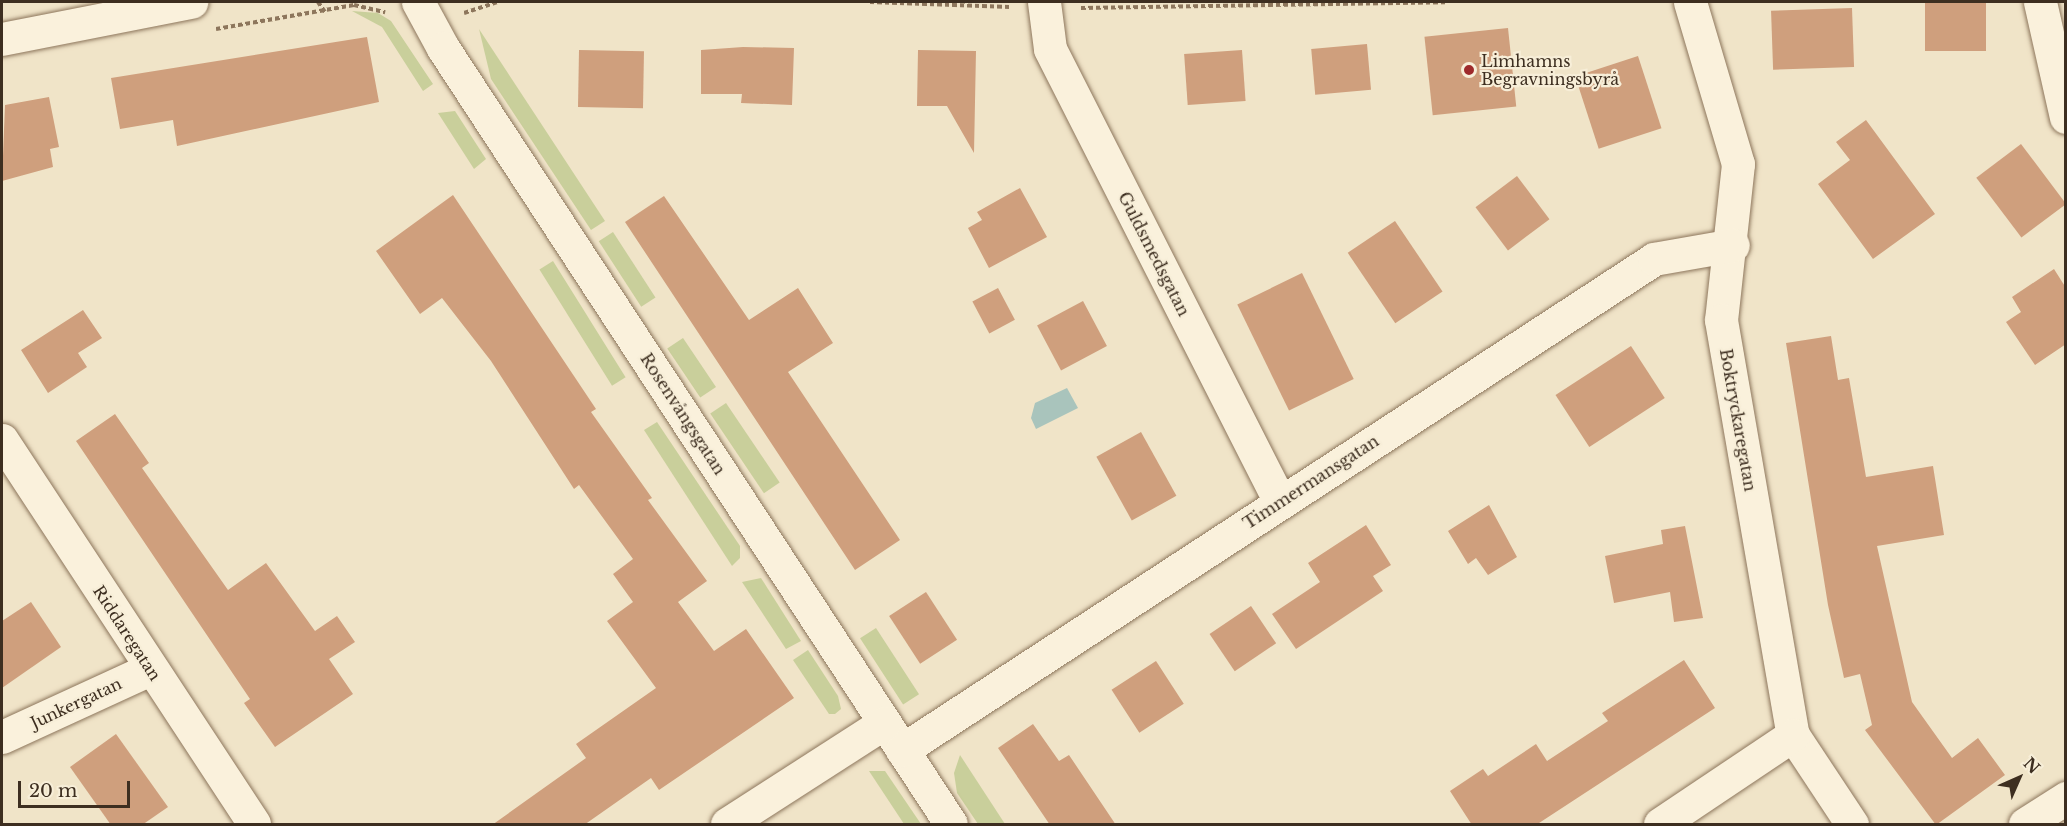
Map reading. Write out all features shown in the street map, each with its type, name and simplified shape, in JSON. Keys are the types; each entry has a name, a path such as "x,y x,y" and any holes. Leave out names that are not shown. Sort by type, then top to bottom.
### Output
{"street":[{"path":"2,39 191,2"},
{"name":"Boktryckaregatan","path":"1690,2 1738,164 1733,245 1721,320 1793,735 1852,825"},
{"path":"2040,2 2066,117"},
{"name":"Guldsmedsgatan","path":"1045,5 1050,49 1280,502"},
{"name":"Rosenvångsgatan","path":"423,9 443,48 951,825"},
{"name":"Timmermansgatan","path":"902,750 1654,259 1733,245"},
{"name":"Riddaregatan","path":"2,440 254,825"},
{"name":"Junkergatan","path":"2,737 150,669"},
{"path":"727,825 884,723"},
{"path":"1660,825 1793,735"},
{"path":"2025,825 2066,798"}],"path":[{"path":"318,2 325,12"},
{"path":"209,30 325,12 354,5 396,16 423,9 475,12 497,2"},
{"path":"870,2 1045,5 1447,2"}],"green space":[{"path":"352,11 378,13 391,21 433,84 423,91 382,27"},
{"path":"479,29 605,221 591,230 491,79"},
{"path":"455,111 486,159 474,169 438,113"},
{"path":"613,232 655,297 641,307 599,241"},
{"path":"553,261 626,377 612,386 539,269"},
{"path":"683,338 716,387 700,398 667,349"},
{"path":"726,403 780,483 764,493 710,414"},
{"path":"657,422 740,546 740,558 732,566 644,430"},
{"path":"761,578 801,641 786,649 742,582"},
{"path":"876,628 919,694 903,705 860,638"},
{"path":"808,650 838,696 841,709 835,714 829,714 793,660"},
{"path":"960,755 1005,824 978,824 957,793 954,773"},
{"path":"869,771 885,771 921,824 904,824"}],"water":[{"path":"1067,388 1078,408 1036,429 1031,418 1035,403"}],"building":[{"path":"1925,2 1986,2 1986,51 1925,51"},
{"path":"1852,8 1854,67 1773,70 1771,11"},
{"path":"1508,28 1516,107 1433,115 1424,37"},
{"path":"367,37 379,102 177,146 173,120 120,129 111,78"},
{"path":"1367,44 1371,90 1315,95 1311,49"},
{"path":"743,47 794,48 792,105 741,103 742,94 701,94 701,50"},
{"path":"579,50 644,51 643,108 578,107"},
{"path":"918,50 976,51 974,153 947,106 917,106"},
{"path":"1242,50 1246,101 1188,105 1184,54"},
{"path":"1638,56 1661,128 1599,149 1575,76"},
{"path":"49,97 59,147 50,149 53,167 2,181 5,105"},
{"path":"1866,120 1935,214 1873,259 1818,184 1850,160 1836,142"},
{"path":"2021,144 2066,204 2021,238 1976,178"},
{"path":"1517,176 1549,219 1508,250 1475,207"},
{"path":"1020,188 1047,237 989,268 968,228 982,220 977,212"},
{"path":"453,195 596,409 591,412 652,498 648,500 707,581 678,602 714,651 746,629 794,698 659,790 651,778 584,825 492,825 586,758 576,744 656,688 607,621 633,602 613,574 633,559 579,485 574,489 491,361 442,298 420,314 376,251"},
{"path":"664,196 749,320 798,288 833,343 788,372 900,540 855,570 625,222"},
{"path":"1395,221 1443,291 1395,323 1348,253"},
{"path":"2054,269 2066,288 2066,344 2035,365 2006,322 2021,312 2012,297"},
{"path":"1302,273 1354,379 1289,411 1237,305"},
{"path":"998,288 1015,320 989,333 972,302"},
{"path":"1083,301 1107,346 1061,370 1037,325"},
{"path":"83,310 102,338 78,353 87,367 48,393 21,350"},
{"path":"1831,336 1838,380 1849,378 1866,477 1933,466 1944,535 1877,546 1912,702 1952,758 1978,738 2005,775 1936,825 1865,730 1872,725 1860,674 1844,678 1828,605 1786,343"},
{"path":"1631,346 1665,398 1589,447 1556,395"},
{"path":"115,414 149,463 142,468 228,590 266,563 315,631 337,616 355,642 329,659 353,694 275,747 244,703 250,699 76,441"},
{"path":"1141,432 1176,496 1132,521 1096,457"},
{"path":"1489,505 1517,557 1488,575 1476,558 1468,564 1448,531"},
{"path":"1366,525 1391,565 1373,576 1383,591 1296,649 1272,614 1320,582 1308,563"},
{"path":"1685,526 1703,618 1674,622 1670,592 1614,603 1605,556 1663,544 1661,530"},
{"path":"926,592 957,640 920,664 889,616"},
{"path":"31,602 61,647 2,688 2,621"},
{"path":"1251,606 1276,643 1235,671 1210,634"},
{"path":"1684,660 1715,708 1536,825 1472,825 1450,791 1483,769 1488,776 1536,744 1547,761 1608,721 1602,713"},
{"path":"1156,661 1184,704 1139,733 1112,690"},
{"path":"1033,724 1059,761 1069,755 1116,825 1050,825 998,748"},
{"path":"116,734 168,807 142,825 111,825 70,767"}],"place":[{"name":"Limhamns Begravningsbyrå","path":"1469,70"}]}
